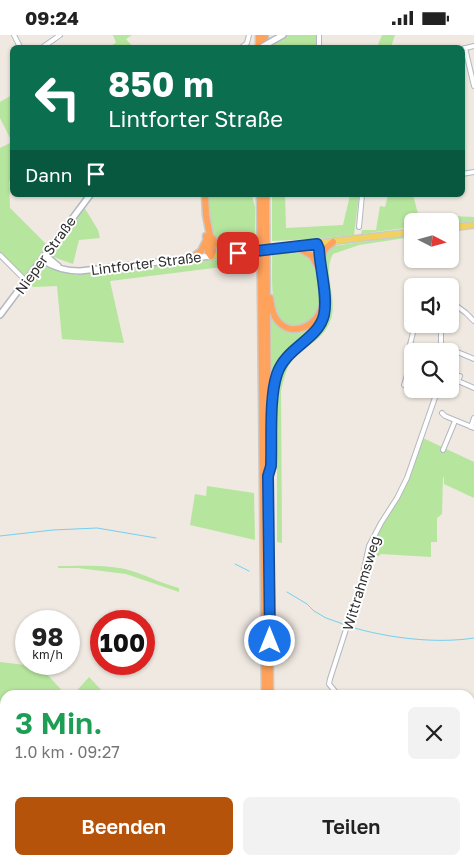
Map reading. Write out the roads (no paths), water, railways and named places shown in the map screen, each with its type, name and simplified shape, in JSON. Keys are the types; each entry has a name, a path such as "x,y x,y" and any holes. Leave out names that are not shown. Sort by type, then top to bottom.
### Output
{"highway":[{"path":"204,197 209,237 213,251 211,256"},
{"path":"259,197 265,690"},
{"path":"266,197 270,690"},
{"path":"209,237 220,247 238,253"},
{"path":"192,258 201,251 209,237"},
{"path":"268,476 271,466 274,384 284,361 294,349 312,335 324,317 325,296 319,265 325,249 333,242"},
{"path":"267,264 271,304 275,318 281,324 290,328 298,329 310,325 320,314 323,296 317,244"},
{"path":"296,247 312,256 319,265"}],"main road":[{"path":"264,45 283,35"},
{"name":"Nieper Straße","path":"0,315 89,197"},
{"path":"459,227 474,225"},
{"name":"Lintforter Straße","path":"44,257 59,267 80,271 404,233"}],"street":[{"path":"46,45 60,35"},
{"path":"465,52 474,87"},
{"path":"359,227 362,197"},
{"path":"0,255 26,281"},
{"path":"459,308 474,321"},
{"path":"459,353 474,359"},
{"path":"460,376 458,381 474,388"},
{"name":"Wittrahmsweg","path":"334,690 330,684 330,679 361,583 369,546 380,523 397,498 407,478 435,398"},
{"path":"442,413 455,421 472,427 474,418"},
{"path":"443,450 455,421"}],"waterway":[{"path":"0,536 53,530 97,528 156,538"},
{"path":"235,564 249,571"},
{"path":"287,592 326,618 346,625"},
{"path":"351,627 412,639 459,640 474,638"}]}
